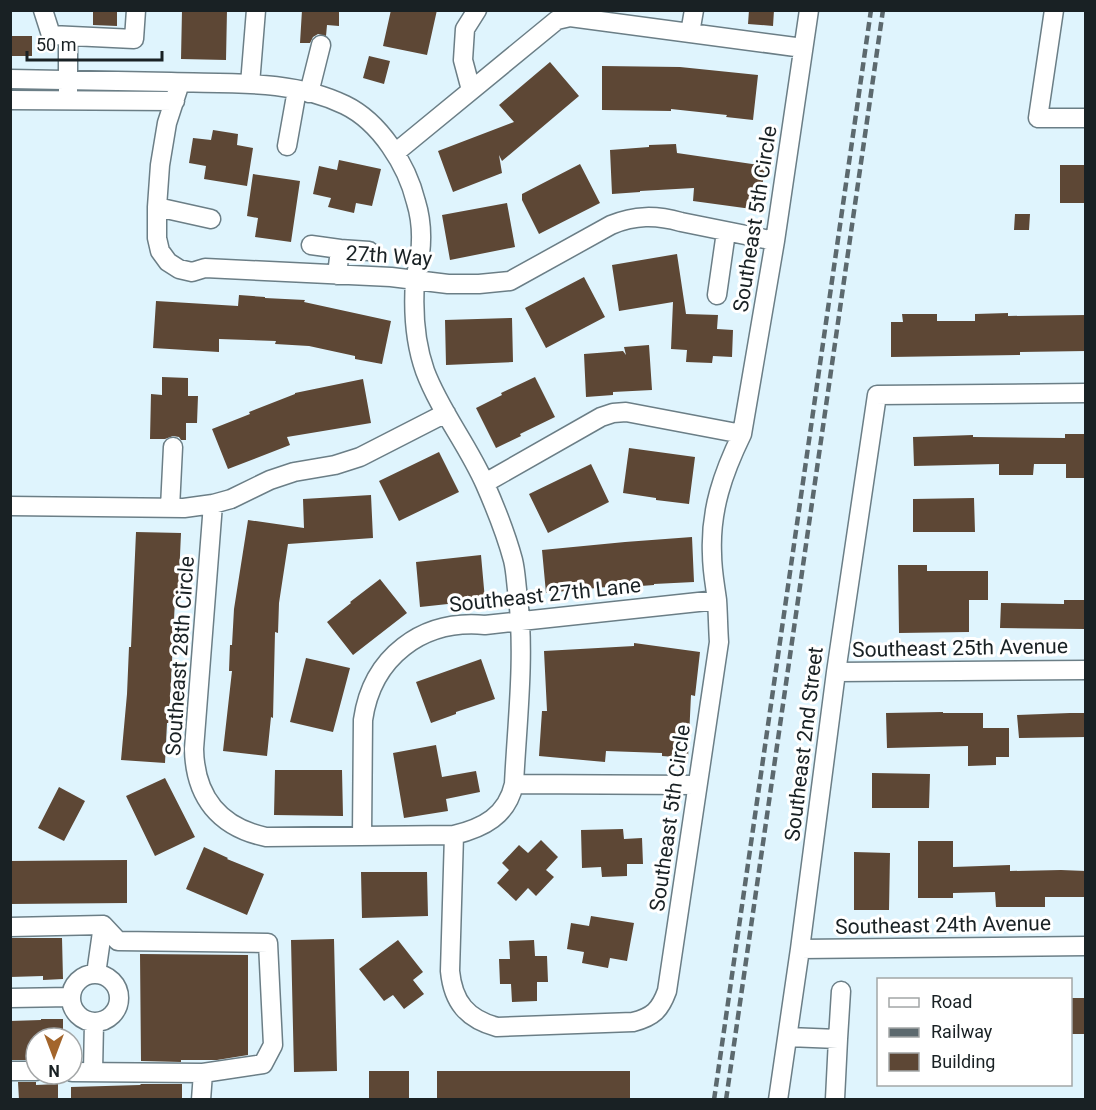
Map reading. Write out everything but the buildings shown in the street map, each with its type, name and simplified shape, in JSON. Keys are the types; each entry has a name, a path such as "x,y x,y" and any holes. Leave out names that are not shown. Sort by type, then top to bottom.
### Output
{"street":[{"path":"43,10 51,35 134,39 136,10"},
{"path":"250,84 256,10"},
{"path":"471,90 463,60 465,29 477,10"},
{"path":"690,33 694,10"},
{"name":"Southeast 5th Circle","path":"454,835 451,985 463,1008 473,1017 497,1027 633,1022 645,1019 656,1012 667,991 719,642 717,600 711,554 713,523 718,492 742,434 775,241 808,10"},
{"path":"1054,10 1038,118 1086,118"},
{"path":"395,153 471,90 551,15 803,48"},
{"path":"68,36 69,105"},
{"path":"287,146 303,91 321,45"},
{"name":"Southeast 28th Circle","path":"10,79 250,84 303,91 324,96 348,106 368,122 395,153 409,179 417,204 421,229 414,311 417,340 424,369 436,397 470,452 496,510 513,560 522,648 514,784 511,796 495,817 472,831 454,835 266,837 240,829 228,822 208,802 197,777 194,749 213,504"},
{"name":"27th Way","path":"180,83 167,123 160,165 157,207 157,238 160,251 168,262 179,269 192,272 205,268 336,275 448,284 510,281 611,225 625,219 652,216 775,241"},
{"path":"10,100 69,105 175,101"},
{"path":"157,207 211,219"},
{"path":"717,295 726,232"},
{"path":"311,245 369,251"},
{"path":"336,275 340,249"},
{"name":"Southeast 2nd Street","path":"778,1100 836,672 877,395 1086,393"},
{"path":"484,483 601,417 613,413 626,412 742,434"},
{"path":"10,506 199,507 231,499 270,480 294,472 335,465 360,457 446,413"},
{"path":"170,508 172,447"},
{"name":"Southeast 27th Lane","path":"362,836 363,720 369,694 381,670 404,646 433,630 458,624 485,625 717,600"},
{"name":"Southeast 25th Avenue","path":"836,672 1086,670"},
{"path":"514,784 698,785"},
{"path":"96,974 103,925"},
{"path":"10,927 103,925 118,941 268,943 273,1045 263,1064 203,1073 84,1072"},
{"name":"Southeast 24th Avenue","path":"800,949 1086,946"},
{"path":"96,974 112,981 119,999 117,1008 111,1015 94,1022 85,1020 77,1014 70,997 78,980 86,975 96,974"},
{"path":"835,1099 841,991"},
{"path":"10,998 70,997"},
{"path":"93,1072 94,1022"},
{"path":"788,1037 838,1039"},
{"path":"201,1100 203,1073"}],"railway":[{"path":"714,1100 871,10"},
{"path":"726,1100 883,10"}]}
